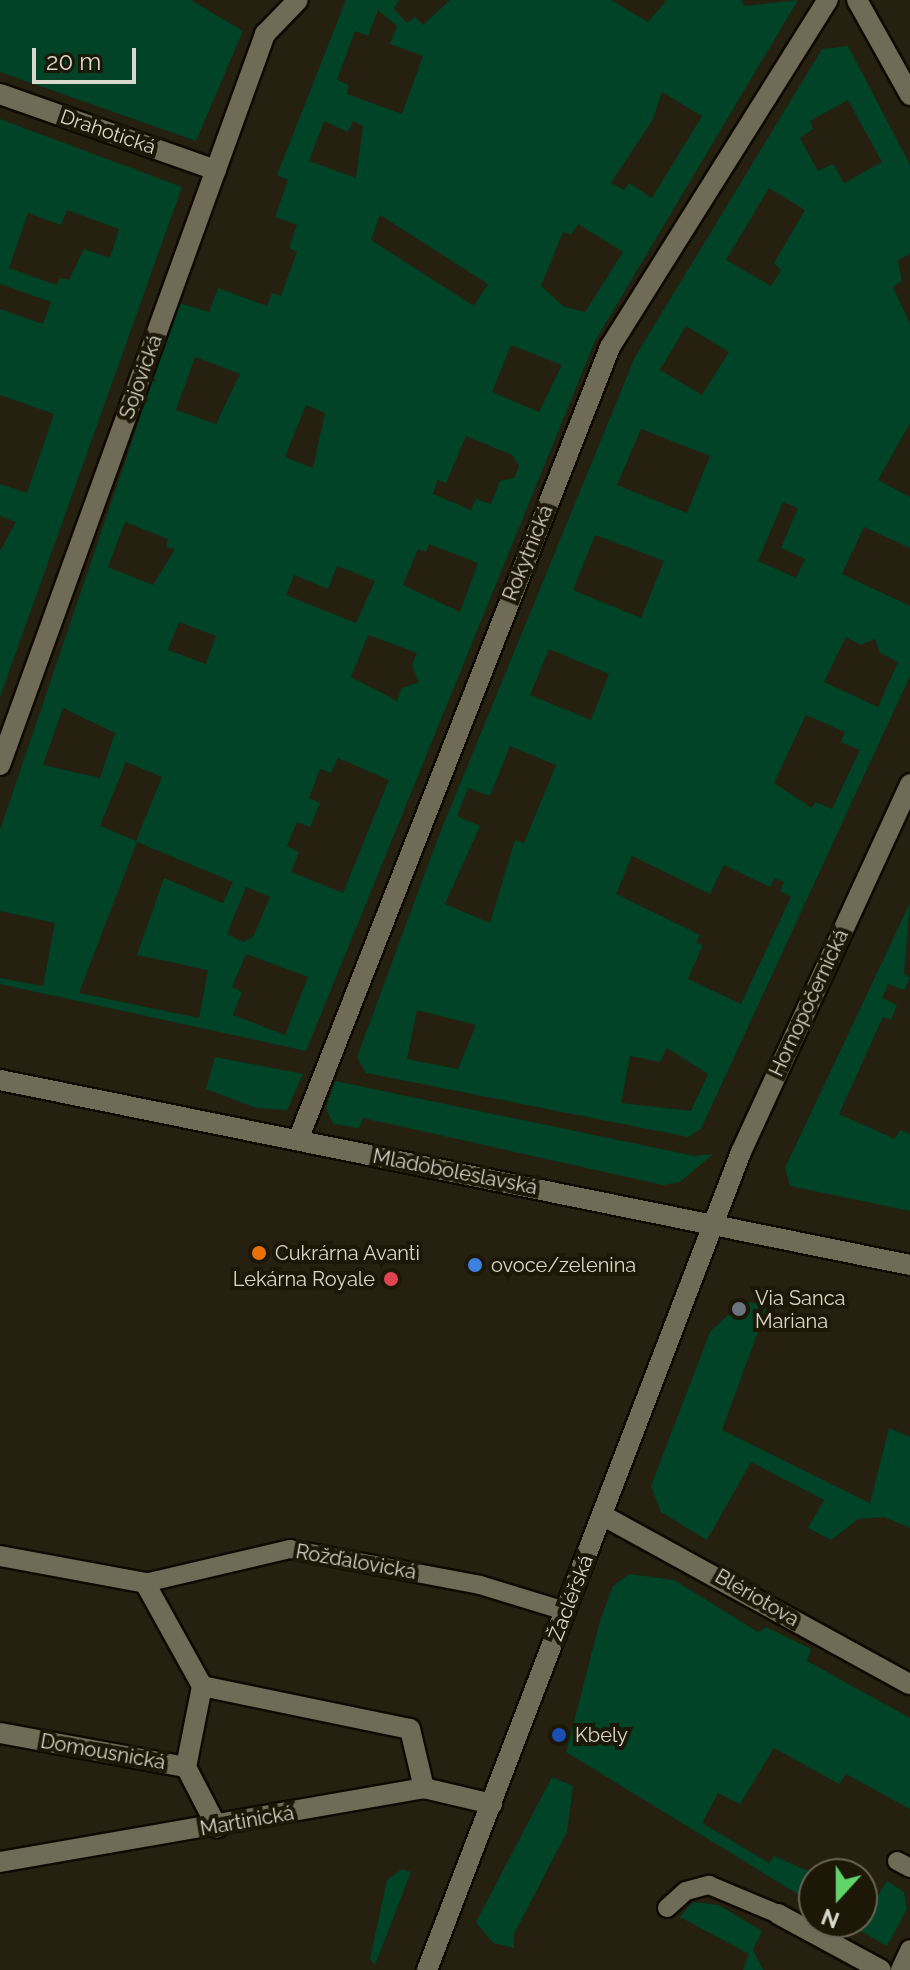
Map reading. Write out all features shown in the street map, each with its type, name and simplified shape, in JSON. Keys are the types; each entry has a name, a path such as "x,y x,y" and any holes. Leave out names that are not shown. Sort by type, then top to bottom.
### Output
{"street":[{"name":"Sojovická","path":"0,765 265,34 298,0"},
{"name":"Rokytnická","path":"298,1140 610,347 828,0"},
{"path":"857,0 910,95"},
{"name":"Drahotická","path":"0,94 216,170"},
{"name":"Hornopočernická","path":"713,1225 910,784"},
{"name":"Mladoboleslavská","path":"0,1080 910,1265"},
{"name":"Žacléřská","path":"427,1970 713,1225"},
{"name":"Blériotova","path":"602,1515 910,1684"},
{"name":"Rožďalovická","path":"0,1556 145,1583"},
{"path":"145,1583 202,1686 186,1767"},
{"path":"202,1686 410,1729 424,1788"},
{"name":"Domousnická","path":"0,1733 186,1767 217,1827"},
{"name":"Martinická","path":"0,1862 217,1827 424,1788 492,1804"},
{"path":"778,1914 881,1970"}],"lane":[{"name":"Rožďalovická","path":"145,1583 290,1549 480,1585 565,1611"},
{"path":"667,1908 686,1891 709,1885 778,1914"},
{"path":"900,1970 910,1949"}],"green space":[{"path":"0,0 191,0 243,31 196,141 0,72"},
{"path":"346,0 399,0 394,9 407,23 415,17 423,25 450,0 611,0 648,22 667,0 741,0 745,6 798,0 595,341 306,1051 0,984 0,978 43,986 55,923 0,911 0,830 179,303 209,312 218,288 267,306 272,293 281,296 297,252 289,248 297,225 275,217 288,180 277,175","holes":["378,10 397,26 390,44 423,56 402,114 347,94 349,85 337,80 355,31 368,36","662,92 702,116 652,198 629,183 624,190 611,183 653,119","324,121 348,132 353,121 363,126 356,178 309,161","380,215 488,284 474,306 371,240","578,224 623,252 585,312 563,306 541,286 563,232 571,235","511,345 562,365 539,412 492,392","195,357 240,374 216,424 176,410","306,405 325,413 313,468 285,457","466,436 512,455 519,466 514,478 500,481 491,504 476,499 471,510 433,494 438,480 446,483","125,522 168,539 166,547 175,549 153,585 108,567","429,544 478,563 460,612 403,585 418,549 426,552","337,566 375,581 356,623 286,595 294,575 328,589","179,622 216,636 206,664 168,650","368,635 417,653 412,665 419,682 402,688 397,701 351,677","63,708 115,733 100,778 43,765","338,758 389,780 343,893 291,872 299,852 287,846 297,822 310,827 320,803 309,798 320,769 331,773","126,762 162,777 136,841 100,826","137,842 233,882 223,903 164,878 137,955 208,970 199,1018 79,993","246,887 270,897 253,937 243,942 227,934","246,954 308,977 285,1035 233,1015 242,992 232,987"]},
{"path":"848,46 910,165 910,254 898,260 902,281 893,287 910,324 910,423 878,480 910,497 910,548 864,527 842,574 910,606 910,676 701,1129 688,1137 366,1073 357,1057 438,838 635,357 822,49","holes":["848,100 882,162 844,183 833,164 818,171 800,138 813,129 810,121","769,188 805,210 774,263 781,270 771,286 726,260","686,326 729,352 702,395 660,370","641,429 710,456 687,513 617,485","783,502 798,508 781,548 805,559 796,578 758,561","595,535 664,561 641,618 573,590","846,637 860,645 875,639 880,653 898,662 878,707 824,682","549,649 609,674 591,720 530,695","806,715 845,732 841,742 860,750 832,809 815,802 812,808 774,783","510,746 556,765 524,843 515,840 490,923 445,904 480,826 457,816 468,788 490,796","632,856 710,894 724,865 770,887 775,878 784,882 780,891 791,897 741,1004 688,979 703,945 696,943 700,935 616,894","417,1010 476,1025 458,1069 407,1059","667,1048 708,1074 691,1111 621,1103 630,1056 660,1062"]},
{"path":"0,119 182,187 0,697 0,551 16,522 0,516 0,484 27,493 54,414 0,395 0,309 43,324 51,302 0,284","holes":["67,210 119,229 110,258 84,249 69,280 60,278 56,285 9,268 28,213 61,225"]},
{"path":"910,903 904,973 910,978 904,990 888,984 882,998 897,1005 891,1020 883,1017 839,1114 895,1139 900,1130 910,1134 910,1211 790,1186 785,1168"},
{"path":"215,1057 303,1074 287,1110 256,1108 206,1089"},
{"path":"335,1081 695,1156 713,1154 680,1182 663,1185 363,1118 359,1128 333,1124 326,1108"},
{"path":"769,1302 722,1430 870,1503 889,1428 910,1437 910,1528 884,1517 858,1519 831,1540 808,1528 824,1500 751,1462 707,1540 661,1512 651,1486 710,1332 740,1303"},
{"path":"629,1574 674,1580 758,1632 766,1627 811,1649 807,1661 910,1718 910,1809 846,1774 839,1784 774,1748 740,1804 718,1793 702,1823 769,1863 774,1856 798,1867 798,1894 566,1752 600,1621 613,1586"},
{"path":"552,1777 573,1786 567,1832 514,1934 514,1948 493,1943 476,1922"},
{"path":"402,1869 411,1872 375,1965 370,1959 387,1880"},
{"path":"887,1881 904,1892 907,1909 887,1946 873,1938 878,1938 878,1895"},
{"path":"693,1902 719,1905 762,1931 753,1950 763,1970 743,1970 749,1954 680,1917"}],"place":[{"name":"Cukrárna Avanti","path":"259,1253"},
{"name":"ovoce/zelenina","path":"475,1265"},
{"name":"Lekárna Royale","path":"391,1279"},
{"name":"Via Sanca Mariana","path":"739,1309"},
{"name":"Kbely","path":"559,1735"}]}
